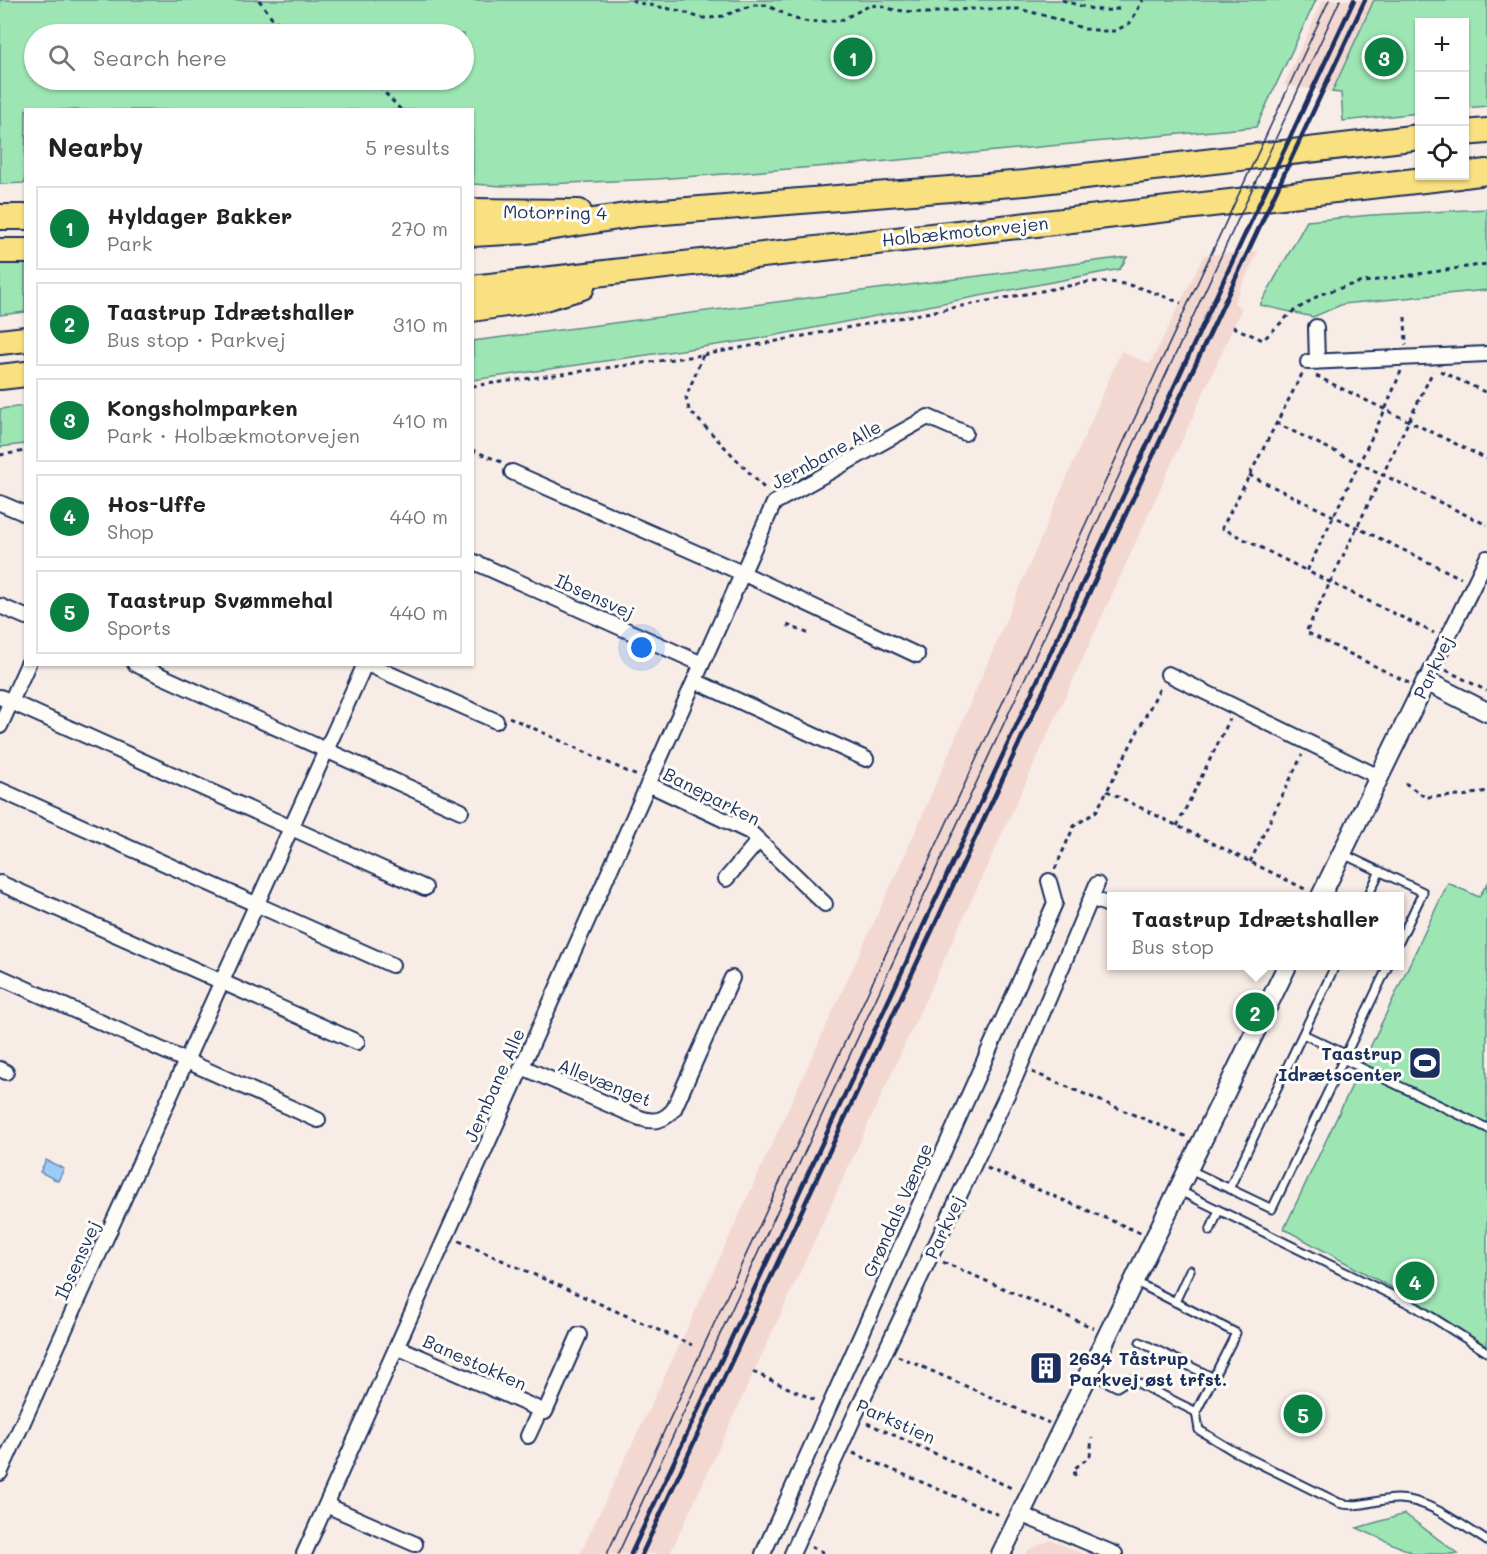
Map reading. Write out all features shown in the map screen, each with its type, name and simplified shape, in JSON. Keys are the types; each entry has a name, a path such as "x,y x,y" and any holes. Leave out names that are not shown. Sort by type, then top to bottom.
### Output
{"highway":[{"path":"1469,133 1487,131"},
{"path":"474,234 528,231 638,214 1025,183 1415,137"},
{"path":"1469,174 1487,172"},
{"name":"Holbækmotorvejen","path":"474,288 1424,180"},
{"name":"Motorring 4","path":"474,211 525,210 638,214"},
{"path":"0,217 24,217"},
{"path":"0,251 24,251"},
{"path":"474,309 541,299 647,268"},
{"path":"0,342 24,339"},
{"path":"0,377 24,374"}],"street":[{"path":"1316,327 1310,365 1487,354"},
{"name":"Jernbane Alle","path":"304,1554 772,507 777,501 928,417 965,433"},
{"path":"512,472 742,573 916,655"},
{"path":"0,503 24,513"},
{"name":"Parkvej","path":"1323,892 1487,558"},
{"name":"Ibsensvej","path":"474,562 702,664"},
{"path":"0,606 24,616"},
{"path":"0,726 5,699 27,666"},
{"path":"139,666 461,811"},
{"name":"Ibsensvej","path":"0,1473 365,666"},
{"name":"Ibsensvej","path":"371,666 489,718"},
{"path":"1168,674 1379,777"},
{"path":"1427,678 1487,712"},
{"path":"695,681 866,759"},
{"path":"5,699 425,888"},
{"name":"Baneparken","path":"649,783 750,832 825,904"},
{"path":"0,790 392,965"},
{"name":"Baneparken","path":"726,879 759,840"},
{"name":"Grøndals Vænge","path":"764,1554 1055,903 1049,881"},
{"path":"0,883 357,1042"},
{"name":"Parkvej","path":"795,1548 840,1447 1019,1067 1097,884"},
{"path":"1091,898 1107,904"},
{"path":"1000,1554 1285,970"},
{"path":"0,977 318,1120"},
{"name":"Allevænget","path":"522,1067 640,1119 657,1121 674,1109 732,978"},
{"name":"Banestokken","path":"397,1347 545,1412 579,1335"},
{"name":"Banestokken","path":"528,1436 540,1410"},
{"path":"326,1504 415,1544"},
{"path":"1018,1518 1115,1554"}],"lane":[{"path":"1342,853 1423,892 1404,932"},
{"path":"1370,892 1380,871"},
{"path":"1229,1189 1333,970"},
{"path":"1188,1169 1272,1209 1386,970"},
{"path":"1303,1034 1344,1057 1487,1128"},
{"path":"1178,1190 1416,1307 1487,1352"},
{"path":"1210,1231 1219,1210"},
{"path":"1175,1302 1190,1270"},
{"path":"1133,1281 1236,1333 1196,1412 1198,1430 1232,1450 1324,1496 1357,1506 1398,1499 1412,1501 1444,1515 1487,1541"},
{"path":"1140,1342 1214,1378"},
{"path":"1089,1374 1117,1386 1130,1379 1196,1412"}],"path":[{"path":"259,0 273,19 281,24"},
{"path":"632,0 681,11 700,18 723,16 753,4 766,5 795,19 809,22 841,20 869,6 880,5 894,10 926,13 968,9 1019,9 1085,29 1115,31 1130,23 1143,0"},
{"path":"1062,0 1097,11 1109,12 1121,8"},
{"path":"382,90 399,108"},
{"path":"1233,327 1263,340 1291,313 1321,294 1357,283 1487,264"},
{"path":"474,386 703,355 1089,282 1112,280 1135,285 1181,303"},
{"path":"1307,571 1385,410 1406,358 1405,317"},
{"path":"703,355 686,397 689,410 777,501"},
{"path":"1446,639 1222,528 1276,423 1310,365 1385,410 1487,459"},
{"path":"1487,393 1434,368 1306,632 1427,678 1487,691"},
{"path":"1276,423 1487,525"},
{"path":"0,455 24,451"},
{"path":"474,451 509,465 512,472"},
{"path":"1249,475 1474,584"},
{"path":"787,625 812,635"},
{"path":"1049,881 1074,826 1096,812 1168,674"},
{"path":"1177,826 1236,706"},
{"path":"489,718 511,717 649,783"},
{"path":"1250,862 1308,742"},
{"path":"1405,783 1425,797 1463,796 1487,792"},
{"path":"1107,791 1311,892"},
{"path":"1019,1067 1201,1143"},
{"path":"975,1162 1154,1239"},
{"path":"447,1235 692,1345"},
{"path":"930,1257 1108,1334"},
{"path":"886,1350 1062,1428"},
{"name":"Parkstien","path":"753,1372 829,1407"},
{"name":"Parkstien","path":"854,1417 1029,1496"},
{"path":"1075,1476 1074,1469 1090,1455 1092,1438"},
{"path":"840,1447 1018,1518"},
{"path":"795,1548 827,1554"}],"shaded area":[{"path":"1323,0 1374,0 1332,92 1284,85"},
{"path":"1258,251 1234,303 1242,308 670,1554 580,1554 686,1331 913,837 1121,351 1150,364 1204,255"},
{"path":"1051,1540 1083,1554 1026,1554 1028,1550"}],"green space":[{"path":"0,0 1316,0 1256,127 856,164 657,179 503,186 474,184 474,108 24,108 24,183 0,184"},
{"path":"1374,0 1487,0 1487,106 1469,108 1469,18 1415,18 1415,113 1343,121 1341,93 1332,92"},
{"path":"1487,209 1487,290 1343,304 1313,317 1260,305 1307,221"},
{"path":"1127,257 1120,269 751,340 474,380 474,341"},
{"path":"24,262 24,312 0,315 0,263"},
{"path":"24,406 24,444 0,447 0,409"},
{"name":"Taastrup Idrætscenter","path":"1448,883 1479,897 1487,884 1487,1347 1414,1300 1284,1229"},
{"path":"1405,1514 1458,1554 1415,1554 1357,1528"}],"water":[{"path":"46,1160 64,1169 58,1181 40,1172"}],"tram line":[{"path":"607,1554 1329,0"},
{"path":"618,1554 1340,0"}],"railway":[{"path":"631,1554 1354,0"},
{"path":"642,1554 1365,0"}],"place":[{"name":"Hyldager Bakker","path":"853,57"},
{"name":"Kongsholmparken","path":"1384,57"},
{"name":"Taastrup Idrætshaller","path":"1255,1012"},
{"name":"Taastrup Idrætscenter","path":"1425,1063"},
{"name":"Hos-Uffe","path":"1415,1281"},
{"name":"2634 Tåstrup Parkvej øst trfst.","path":"1046,1368"},
{"name":"Taastrup Svømmehal","path":"1303,1414"}]}
